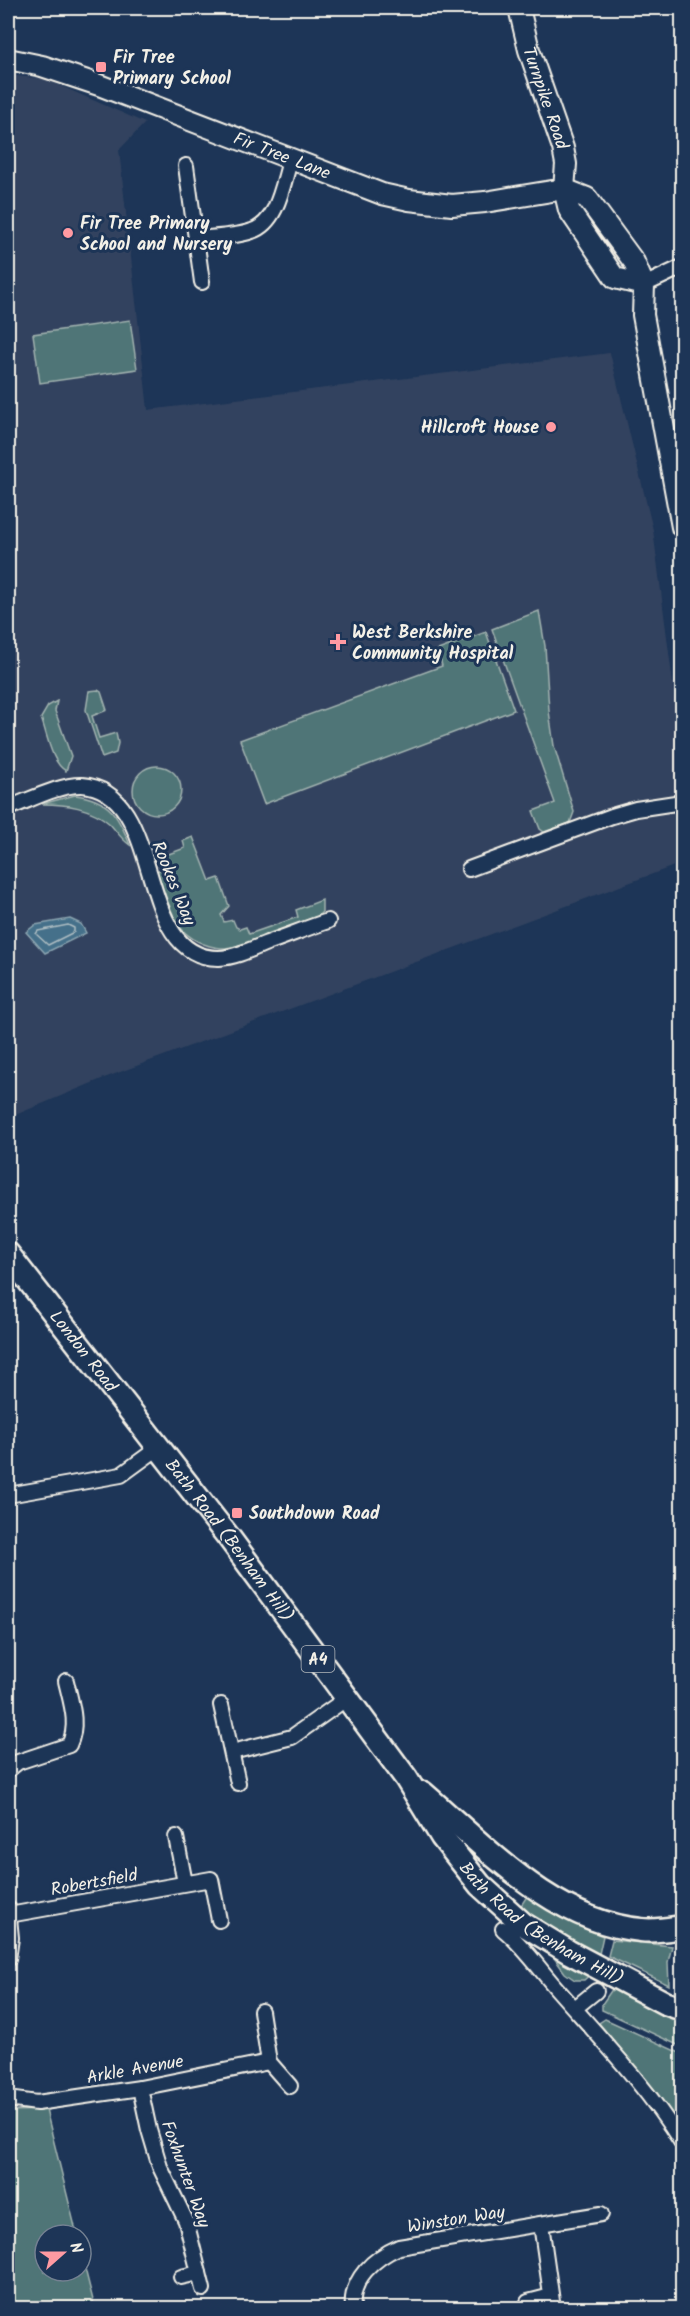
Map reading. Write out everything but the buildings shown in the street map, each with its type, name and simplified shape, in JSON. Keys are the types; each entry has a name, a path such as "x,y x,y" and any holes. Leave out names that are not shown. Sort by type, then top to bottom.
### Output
{"main road":[{"name":"London Road","path":"8,1254 158,1448"},
{"name":"Bath Road (Benham Hill)","path":"158,1448 230,1539 406,1778 442,1837 469,1873 523,1924 590,1963 665,2003 682,2009"},
{"name":"Bath Road (Benham Hill)","path":"406,1778 520,1876 583,1914 614,1926 643,1931 682,1927"}],"street":[{"name":"Turnpike Road","path":"519,8 529,50 563,147 566,164 564,189 569,210 615,278 644,285"},
{"name":"Fir Tree Lane","path":"8,59 70,74 382,194 452,205 564,189"},
{"path":"196,239 251,232 266,223 276,205 291,158"},
{"path":"186,166 202,282"},
{"path":"682,267 644,285 643,315 682,526"},
{"name":"Rookes Way","path":"8,808 70,786 83,785 104,792 127,812 165,915 177,939 190,950 204,956 230,957 328,921"},
{"path":"469,869 612,816 636,809 682,802"},
{"path":"8,1495 121,1476 158,1448"},
{"path":"8,1770 18,1762 69,1745 74,1734 74,1720 66,1681"},
{"path":"232,1752 292,1737 346,1698"},
{"path":"221,1705 238,1783"},
{"path":"176,1838 185,1884"},
{"name":"Robertsfield","path":"8,1959 11,1938 8,1912 211,1879 219,1920"},
{"path":"503,1929 519,1942 535,1965 650,2095 682,2143"},
{"path":"575,2008 596,1991"},
{"path":"261,2012 269,2062 290,2086"},
{"name":"Arkle Avenue","path":"8,2099 37,2103 140,2088 269,2062"},
{"name":"Foxhunter Way","path":"140,2088 160,2167 186,2221 203,2289"},
{"name":"Winston Way","path":"353,2308 352,2297 357,2282 373,2263 392,2250 413,2243 601,2214"},
{"path":"528,2302 552,2302 541,2224"},
{"path":"182,2277 199,2273"}],"shaded area":[{"name":"West Berkshire Community Hospital","path":"8,75 45,79 145,123 119,150 148,410 610,353 653,530 682,753 682,863 104,1078 8,1118"}],"green space":[{"path":"130,320 137,369 40,383 33,334"},
{"path":"539,611 545,646 549,711 554,746 574,812 570,823 544,832 540,829 533,811 555,803 492,629"},
{"path":"486,632 514,710 264,804 240,740 442,666 438,650"},
{"path":"89,691 101,692 107,710 92,716 99,738 116,733 118,743 116,753 102,758 86,710"},
{"path":"57,701 55,711 71,756 66,771 53,755 41,718 48,706"},
{"path":"157,766 174,773 181,790 174,807 157,814 140,807 133,790 140,773"},
{"path":"75,795 96,800 111,810 130,845 110,824 95,814 69,806 42,804"},
{"path":"193,837 210,881 219,878 229,906 221,915 224,922 233,920 236,927 240,929 246,927 249,934 298,917 296,910 322,900 322,912 318,916 242,945 221,948 198,942 176,921 157,871 161,869 157,856 160,850 164,848 166,855 185,848 183,841"},
{"path":"529,1893 564,1918 603,1936 599,1954 553,1931 520,1907"},
{"path":"612,1940 672,1946 668,1962 669,1985 608,1956"},
{"path":"547,1948 593,1972 584,1980 575,1980 565,1973"},
{"path":"615,1985 682,2022 682,2047 602,2010 602,2004"},
{"path":"605,2019 682,2054 682,2131 651,2086 599,2023"},
{"path":"46,2110 74,2223 33,2223 33,2283 89,2283 95,2308 8,2308 8,2111"}],"water":[{"path":"70,919 81,924 86,933 45,953 26,932 35,925"}],"place":[{"name":"Fir Tree Primary School","path":"101,67"},
{"name":"Fir Tree Primary School and Nursery","path":"68,233"},
{"name":"Hillcroft House","path":"551,427"},
{"name":"West Berkshire Community Hospital","path":"338,642"},
{"name":"Southdown Road","path":"237,1513"}]}
